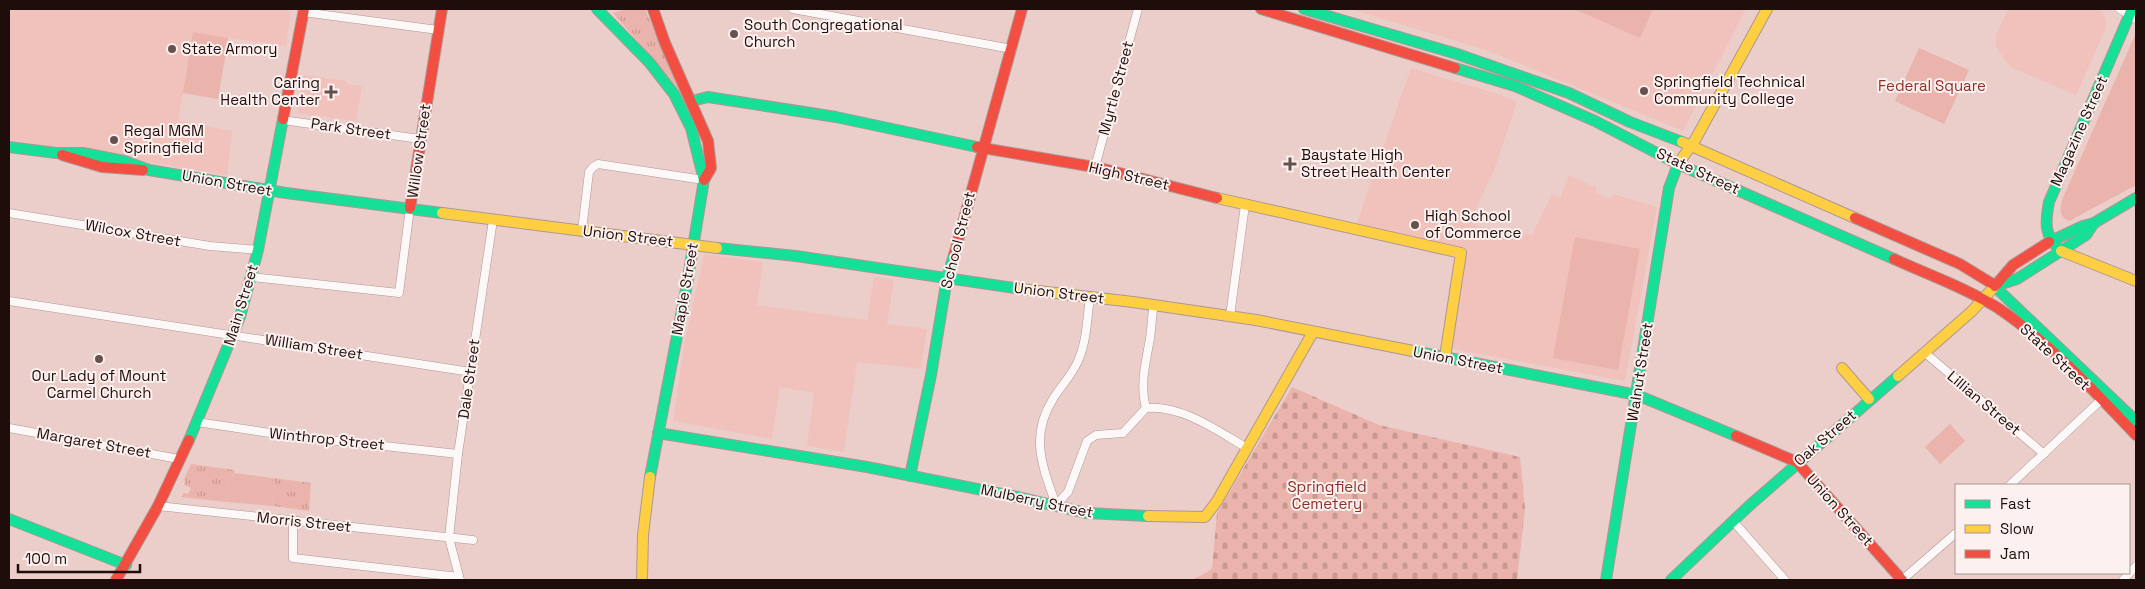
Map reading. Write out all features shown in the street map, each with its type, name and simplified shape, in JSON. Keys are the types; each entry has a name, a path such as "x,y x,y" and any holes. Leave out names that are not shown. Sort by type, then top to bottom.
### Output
{"main road":[{"name":"Willow Street","path":"410,208 442,9"},
{"path":"597,9 656,70 679,102 695,139 704,180"},
{"name":"Maple Street","path":"642,580 644,513 687,284 704,180 711,168 710,152 705,133 665,43 653,9"},
{"name":"School Street","path":"910,476 931,375 947,278 1022,9"},
{"name":"State Street","path":"1261,9 1502,81 1626,136 1678,164 1983,299 2000,309 2035,336 2136,421"},
{"name":"State Street","path":"1304,9 1457,54 1569,93 1630,122 1692,146 1960,264 1995,286 2104,396 2136,434"},
{"name":"Walnut Street","path":"1606,580 1669,188 1678,164 1692,146 1767,9"},
{"name":"Main Street","path":"116,580 158,506 197,422 234,335 252,277 258,250 303,10"},
{"name":"Magazine Street","path":"2049,242 2046,222 2049,202 2054,188 2133,14"},
{"path":"1563,107 1569,93"},
{"name":"High Street","path":"692,101 708,97 814,113 884,126 983,149 1095,167 1245,205 1461,254 1445,357"},
{"name":"Union Street","path":"9,148 56,153 83,153 124,161 149,170 286,193 693,245 796,256 976,284 1154,304 1230,316 1637,395 1797,462 1902,580"},
{"path":"1995,286 2017,279 2088,233 2094,223 2136,198"},
{"path":"1826,229 1834,209"},
{"name":"Oak Street","path":"1670,580 1797,462 1983,299 2007,270 2019,259 2079,227 2094,223"},
{"path":"2049,242 2061,251 2136,281"},
{"name":"Mulberry Street","path":"658,433 713,440 910,476 1104,515 1205,517 1217,501 1313,332"},
{"path":"1842,368 1869,399"},
{"path":"9,519 126,565"}],"street":[{"path":"793,9 1012,49"},
{"name":"Myrtle Street","path":"1095,167 1138,9"},
{"path":"2120,9 2133,14"},
{"path":"303,10 438,30"},
{"name":"Park Street","path":"282,120 421,135"},
{"path":"582,230 589,172 598,164 704,180"},
{"path":"1230,316 1245,205"},
{"name":"Willow Street","path":"252,277 399,294 410,208"},
{"name":"Wilcox Street","path":"9,213 210,246 258,250"},
{"name":"Dale Street","path":"449,538 458,454 493,220"},
{"path":"1090,297 1085,339 1080,357 1047,408 1041,426 1040,457 1056,505 1068,492 1087,441 1096,435 1123,433 1146,408 1159,406 1174,410 1247,448"},
{"name":"William Street","path":"9,301 471,372"},
{"path":"1146,408 1143,398 1143,373 1150,343 1154,304"},
{"name":"Lillian Street","path":"1924,352 2044,454"},
{"path":"2011,484 2104,396"},
{"name":"Winthrop Street","path":"197,422 283,435 458,454"},
{"name":"Margaret Street","path":"9,428 179,459"},
{"name":"Morris Street","path":"158,506 473,540"},
{"path":"293,521 293,558 459,579 449,538"},
{"path":"1733,521 1785,580"},
{"path":"1902,580 1955,534"}],"shaded area":[{"path":"10,9 291,9 286,46 229,38 218,99 183,93 178,121 232,131 227,175 9,140"},
{"name":"Springfield Technical Community College","path":"1350,9 1746,9 1683,131 1486,50"},
{"path":"2008,9 2097,9 2102,12 2106,20 2106,28 2076,95 2010,67 1996,47 1996,35"},
{"name":"High School of Commerce","path":"1411,68 1504,96 1517,102 1493,173 1472,217 1473,222 1477,226 1532,235 1552,194 1560,197 1569,175 1597,188 1595,192 1610,199 1613,194 1657,207 1625,381 1442,347 1458,249 1356,225"},
{"name":"Caring Health Center","path":"304,75 347,81 347,84 362,86 356,121 297,113"},
{"path":"704,254 763,262 757,305 867,320 874,277 894,279 887,324 927,329 921,369 857,362 844,452 807,446 814,393 780,387 772,439 673,421 684,345"}],"green space":[{"path":"626,9 645,9 682,93 613,13"},
{"path":"1574,9 1653,9 1640,38"},
{"path":"193,32 228,38 218,99 183,93"},
{"path":"2136,33 2136,185 2069,221 2062,215 2062,200"},
{"name":"Federal Square","path":"1919,48 1969,70 1944,124 1895,101"},
{"path":"1575,237 1640,249 1618,370 1553,358"},
{"name":"Springfield Cemetery","path":"1292,387 1379,425 1520,457 1525,509 1517,580 1193,580 1212,569 1217,513"},
{"path":"1950,424 1965,441 1940,464 1925,447"},
{"path":"191,464 234,470 234,473 311,483 309,511 273,506 275,481 229,476 227,502 181,497 184,493 188,494 191,488 184,485 184,479"},
{"path":"229,476 275,481 273,506 227,502"}],"traffic: fast":[{"path":"597,9 649,62 674,94 691,128 704,180 687,284 650,477"},
{"path":"1304,9 1457,54 1569,93 1630,122 1682,142"},
{"path":"1995,286 2017,279 2061,251 2051,240 2047,229 2049,202 2132,9"},
{"path":"1455,68 1515,86 1595,121 1678,164 1894,259"},
{"path":"692,101 708,97 836,117 977,147"},
{"path":"189,440 240,317 258,250 283,119"},
{"path":"9,147 56,153 83,153 124,161 149,170 286,193 442,213"},
{"path":"1606,580 1669,188 1678,164"},
{"path":"2049,242 2083,226 2094,223 2136,198"},
{"path":"2061,251 2086,235 2094,223"},
{"path":"717,248 796,256 1021,289"},
{"path":"910,476 931,375 947,278 954,255"},
{"path":"1991,283 2136,421"},
{"path":"1413,351 1637,395 1736,436"},
{"path":"1671,580 1750,505 1898,376"},
{"path":"658,433 867,467 1018,497 1086,513 1148,516"},
{"path":"9,519 126,565"}],"traffic: slow":[{"path":"1678,164 1695,140 1767,9"},
{"path":"1682,142 1855,218"},
{"path":"1217,198 1461,253 1445,357"},
{"path":"442,213 717,248"},
{"path":"2061,251 2136,281"},
{"path":"1898,376 1972,311 1995,286"},
{"path":"1021,289 1133,302 1256,320 1413,351"},
{"path":"1148,516 1205,517 1217,501 1313,332"},
{"path":"1842,368 1869,399"},
{"path":"642,580 643,535 650,477"}],"traffic: jam":[{"path":"283,119 304,9"},
{"path":"410,208 442,9"},
{"path":"653,9 665,43 708,141 711,168 704,180"},
{"path":"954,255 1022,9"},
{"path":"1261,9 1455,68"},
{"path":"977,147 1100,168 1217,198"},
{"path":"62,155 102,167 143,170"},
{"path":"1855,218 1960,264 1991,283"},
{"path":"1995,286 2013,265 2049,242"},
{"path":"1894,259 1973,294 1998,308 2053,352 2136,435"},
{"path":"1736,436 1797,462 1902,580"},
{"path":"116,580 158,506 189,440"}],"place":[{"name":"South Congregational Church","path":"734,34"},
{"name":"State Armory","path":"172,49"},
{"name":"Springfield Technical Community College","path":"1644,91"},
{"name":"Caring Health Center","path":"331,92"},
{"name":"Regal MGM Springfield","path":"114,140"},
{"name":"Baystate High Street Health Center","path":"1290,164"},
{"name":"High School of Commerce","path":"1415,225"},
{"name":"Our Lady of Mount Carmel Church","path":"99,359"}]}
